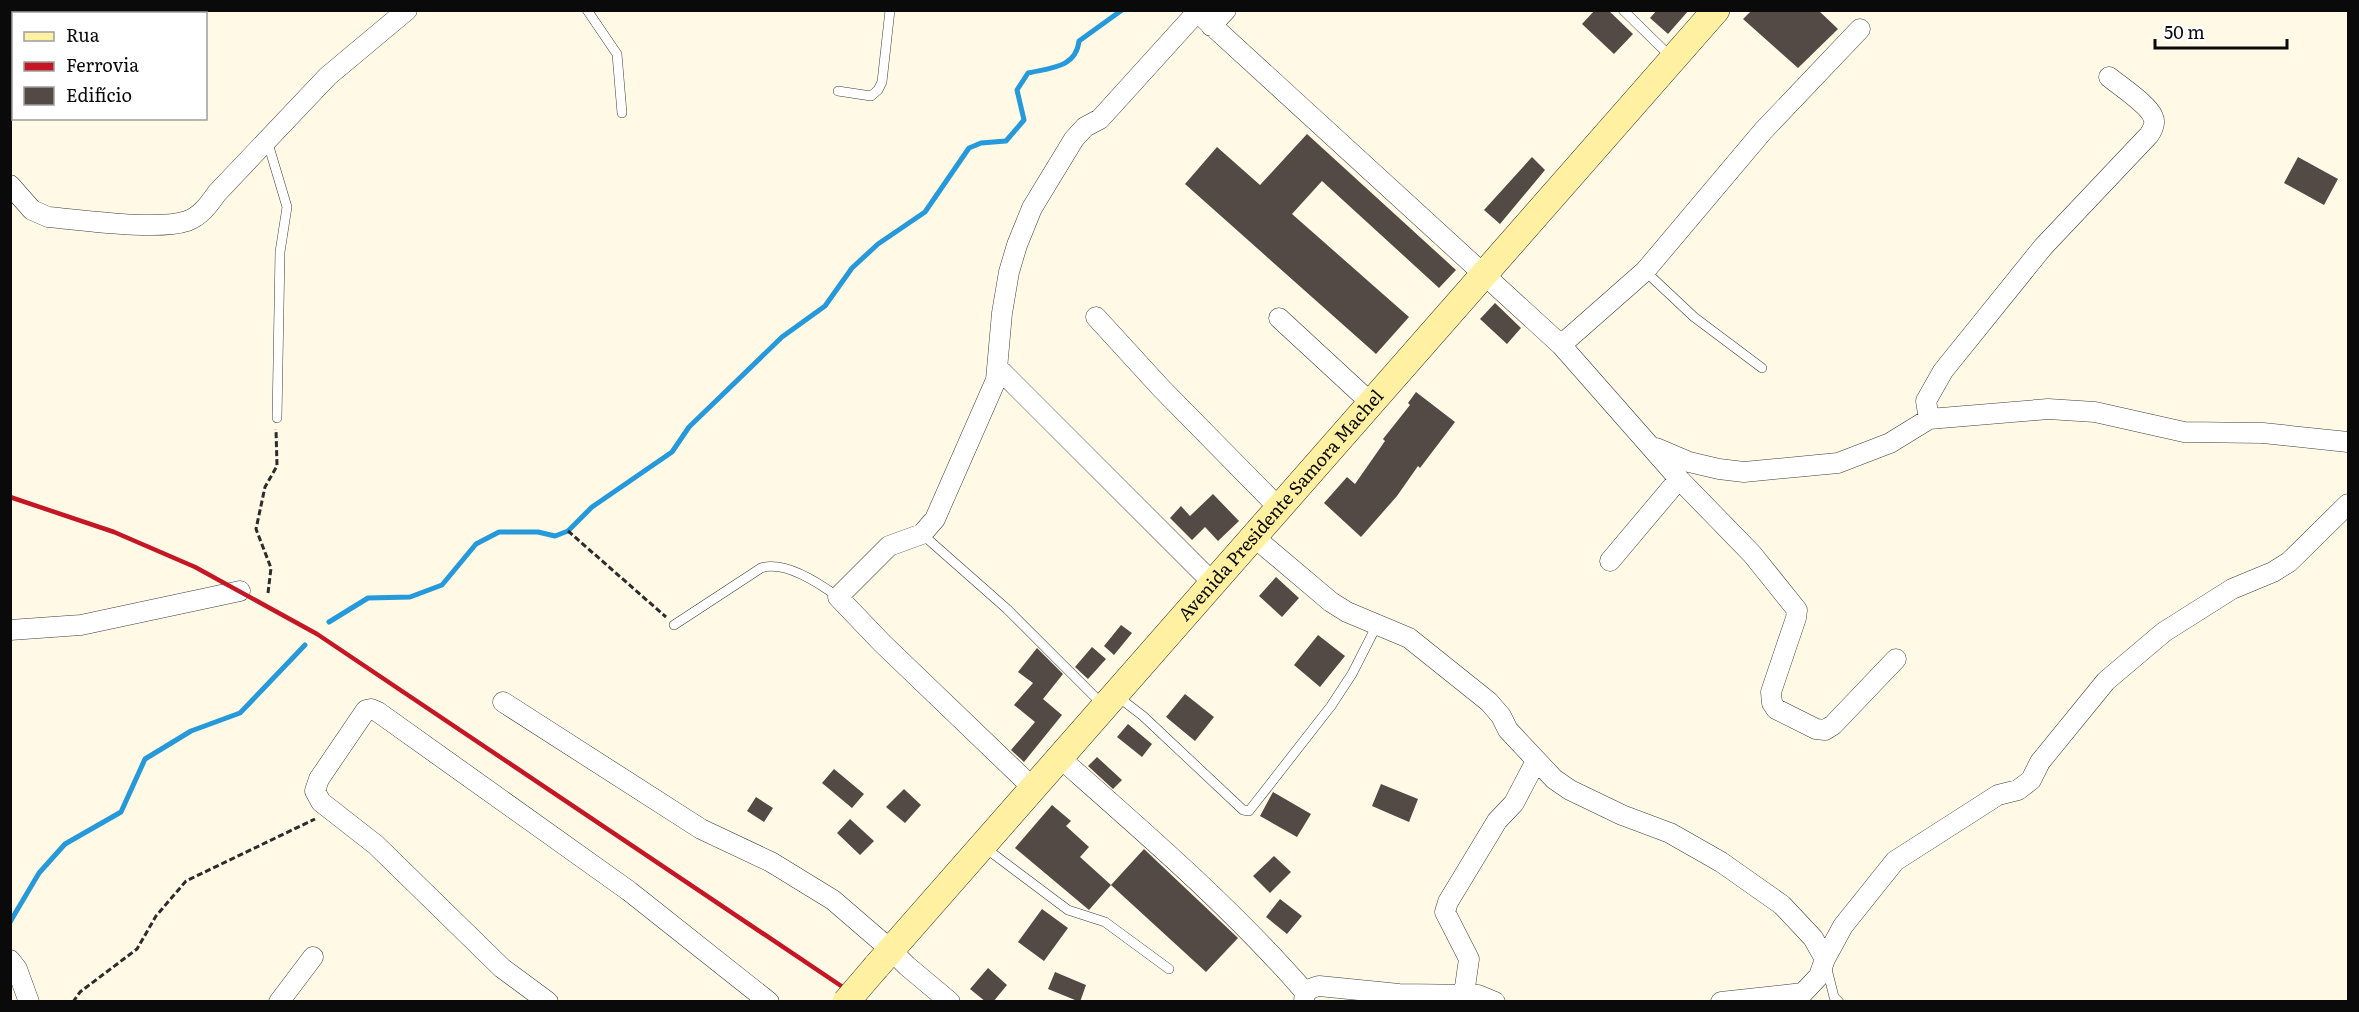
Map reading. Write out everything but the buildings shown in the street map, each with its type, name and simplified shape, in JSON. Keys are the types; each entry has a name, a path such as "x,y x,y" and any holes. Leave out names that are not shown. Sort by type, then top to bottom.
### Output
{"main road":[{"name":"Avenida Presidente Samora Machel","path":"846,1002 1716,10"}],"street":[{"path":"10,185 32,210 48,217 165,226 188,220 206,208 217,193 328,76 407,10"},
{"path":"1211,26 1226,10"},
{"path":"1034,788 882,643 838,597 889,546 922,534 935,519 996,380 999,368 1002,313 1009,272 1017,244 1037,199 1074,139 1085,127 1100,119 1196,11 1561,345 1679,479 1752,554 1797,610 1771,692 1772,703 1776,709 1816,729 1825,730 1833,725 1896,659"},
{"path":"1561,345 1645,271 1763,131 1860,29"},
{"path":"1929,419 1926,401 1943,371 2043,247 2150,135 2154,128 2154,118 2150,110 2109,77"},
{"path":"1096,317 1161,388 1279,508"},
{"path":"1279,318 1371,404"},
{"path":"999,368 1213,583"},
{"path":"1653,447 1689,462 1719,469 1744,471 1838,464 1890,443 1929,419 2048,409 2074,409 2184,432 2263,434 2349,442"},
{"path":"1610,561 1679,479"},
{"path":"1721,1002 1803,993 1820,976 1825,959 1843,926 1895,861 1998,795 2018,790 2031,780 2040,762 2106,681 2164,632 2232,589 2273,572 2289,562 2349,504"},
{"path":"1254,537 1331,602 1347,612 1409,638 1489,702 1501,716 1508,730 1554,779 1570,790 1622,815 1670,833 1721,862 1782,905 1813,938 1825,959"},
{"path":"10,630 81,626 240,591"},
{"path":"503,702 701,829 771,862 833,900 883,959 907,966 950,1002"},
{"path":"539,999 502,968 376,845 321,802 315,791 319,779 366,710 371,709 378,712 629,891 769,1002"},
{"path":"1060,758 1210,892 1262,943 1305,997 1311,987 1319,986 1399,994 1478,995 1495,1002"},
{"path":"1464,994 1469,959 1445,912 1448,902 1497,821 1514,803 1536,761"},
{"path":"279,1002 313,957"},
{"path":"10,960 17,969 29,1002"}],"lane":[{"path":"587,10 617,54 622,113"},
{"path":"838,91 872,96 878,90 882,82 890,10"},
{"path":"1623,10 1673,59"},
{"path":"267,140 287,207 280,252 277,418"},
{"path":"1645,271 1694,317 1762,368"},
{"path":"922,534 1110,701 1143,716 1243,810 1249,811 1331,706 1352,675 1377,624"},
{"path":"674,625 760,568 770,565 793,572 838,597"},
{"path":"982,846 1068,910 1105,922 1169,969"},
{"path":"1825,959 1834,997 1839,1002"}],"path":[{"path":"268,593 271,568 256,530 266,487 277,466 277,418"},
{"path":"568,531 674,625"},
{"path":"72,1002 80,992 137,949 156,916 186,881 317,819"}],"waterway":[{"path":"329,622 368,598 410,597 442,585 476,544 499,532 538,532 555,536 568,531 592,507 672,452 689,427 782,337 825,306 852,268 878,244 925,212 969,148 981,143 1006,141 1024,120 1017,90 1028,73 1053,68 1067,62 1073,57 1079,41 1122,10"},
{"path":"10,922 39,873 65,844 121,812 145,759 191,731 240,713 305,645"}],"railway":[{"path":"10,497 114,532 195,567 317,634 865,1002"}]}
